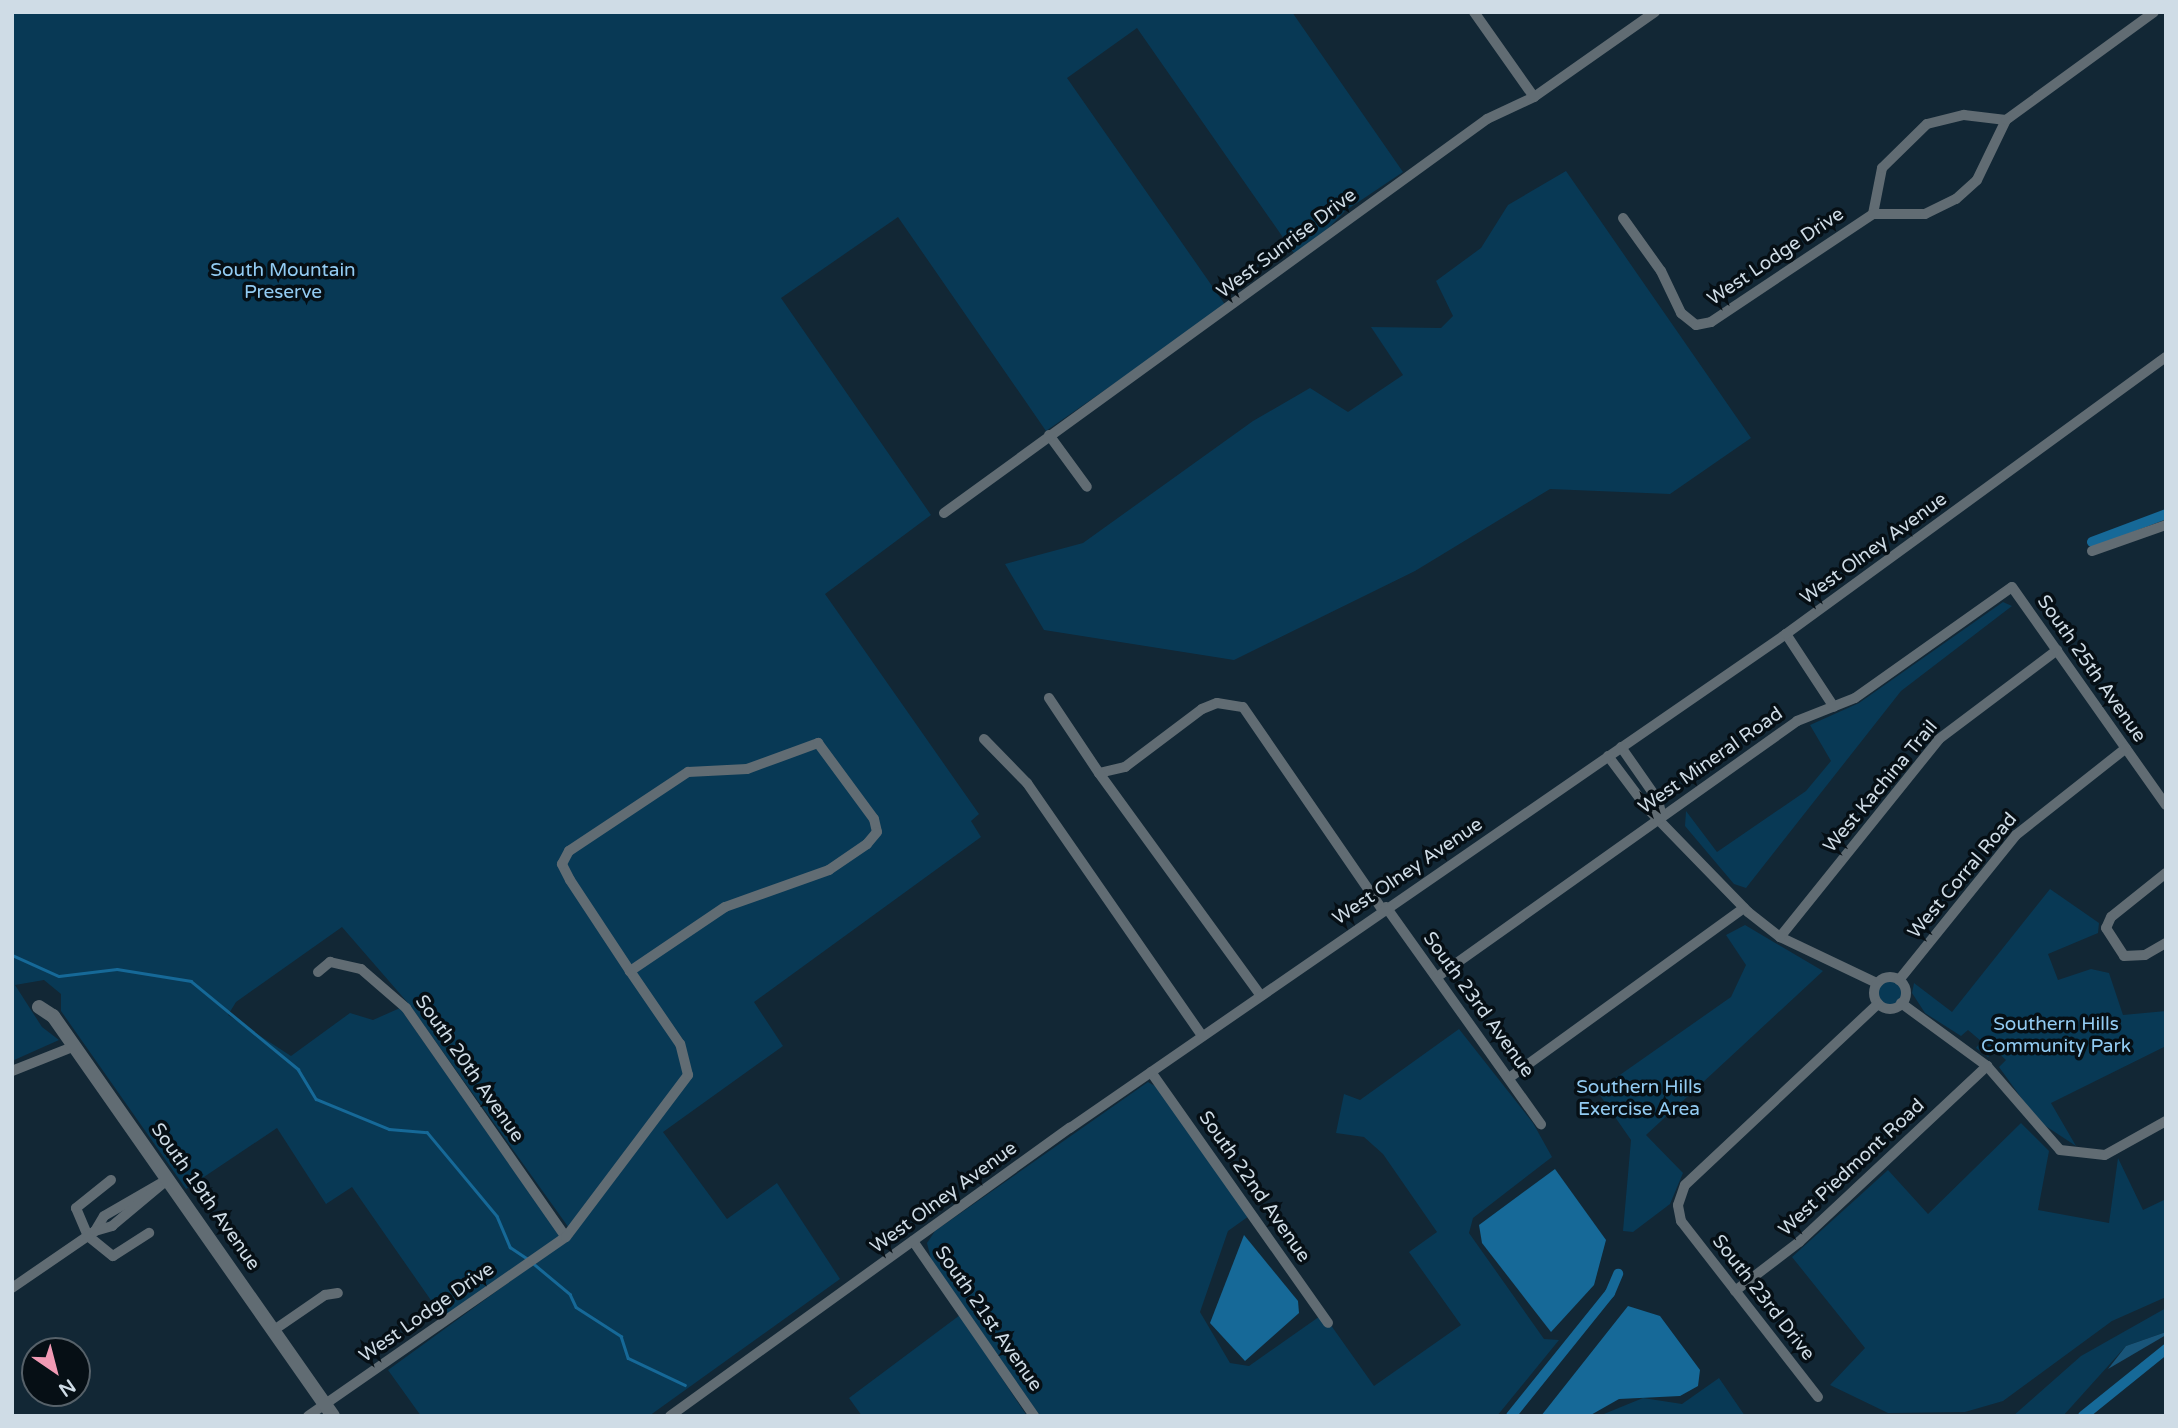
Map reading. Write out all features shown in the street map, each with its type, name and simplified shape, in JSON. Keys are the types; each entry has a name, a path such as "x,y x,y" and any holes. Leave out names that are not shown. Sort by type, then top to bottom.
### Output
{"street":[{"path":"1474,12 1534,97"},
{"name":"West Sunrise Drive","path":"944,513 1487,119 1534,97 1655,12"},
{"name":"West Lodge Drive","path":"1623,218 1661,271 1681,313 1696,325 1711,322 1873,214 1925,214 1956,199 1977,180 2006,120 2154,12"},
{"name":"West Lodge Drive","path":"1873,214 1882,168 1927,124 1964,115 2006,120"},
{"name":"West Olney Avenue","path":"670,1416 685,1412 913,1241 1384,908 1786,634 2166,357"},
{"path":"1049,435 1087,487"},
{"path":"2092,551 2166,525"},
{"name":"South 25th Avenue","path":"2012,587 2166,805"},
{"name":"West Mineral Road","path":"1437,977 1797,721 1834,706 2012,587"},
{"path":"1786,634 1834,706"},
{"name":"West Kachina Trail","path":"1780,937 1940,738 2057,650"},
{"path":"1049,698 1099,774 1260,995"},
{"name":"South 23rd Avenue","path":"1099,774 1125,767 1202,709 1217,703 1243,707 1384,908 1437,977 1541,1124"},
{"path":"984,739 1027,783 1202,1036"},
{"path":"818,743 874,818 872,838 829,870 725,906 630,971 562,864 569,851 688,772 747,769 818,743"},
{"path":"1621,747 1646,783 1662,817"},
{"name":"West Corral Road","path":"1899,981 2016,835 2126,748"},
{"path":"1608,755 1634,792 1662,817 1744,908 1780,937 1877,984 1899,981 1905,990 1901,1003"},
{"path":"1634,792 1646,783"},
{"path":"2166,873 2111,917 2106,934 2113,947 2132,957 2166,943"},
{"path":"1509,1078 1744,908"},
{"name":"South 20th Avenue","path":"318,972 340,961 361,970 406,1008 566,1237"},
{"name":"West Lodge Drive","path":"308,1416 328,1410 566,1237 688,1075 680,1044 630,971"},
{"path":"1877,984 1878,1004 1901,1003 1987,1066 2040,1134 2077,1155 2105,1155 2166,1121"},
{"name":"South 23rd Drive","path":"1818,1397 1681,1221 1678,1205 1685,1185 1878,1004"},
{"name":"South 19th Avenue","path":"39,1007 75,1046 328,1410"},
{"path":"12,1071 75,1046"},
{"name":"West Piedmont Road","path":"1735,1291 1799,1242 1987,1066"},
{"name":"South 22nd Avenue","path":"1151,1072 1328,1323"},
{"path":"12,1288 91,1233 112,1226 168,1179"},
{"path":"111,1180 76,1208 91,1233 113,1256 149,1233"},
{"name":"South 21st Avenue","path":"913,1241 1034,1416"},
{"path":"274,1330 325,1295 338,1293"}],"green space":[{"name":"South Mountain Preserve","path":"12,12 1292,12 1403,172 1345,211 1298,259 1137,28 1067,78 1226,306 1046,431 898,217 781,298 931,515 825,594 979,814 971,821 981,837 754,1002 783,1046 663,1132 727,1219 777,1183 840,1279 649,1416 421,1416 388,1370 574,1235 408,1003 342,927 236,1002 228,1015 291,1056 350,1013 373,1020 400,1008 560,1236 444,1319 352,1187 326,1204 277,1128 186,1189 61,1011 61,994 44,980 15,985 42,1027 59,1040 12,1061"},
{"path":"1566,171 1751,438 1670,494 1550,489 1415,571 1234,660 1044,630 1005,564 1083,543 1253,421 1310,388 1348,412 1403,375 1371,327 1441,328 1453,316 1436,281 1481,248 1508,205"},
{"path":"2003,602 2012,606 1901,691 1746,888 1734,884 1685,826 1686,811 1717,852 1806,791 1831,761 1810,725 1859,703"},
{"name":"Southern Hills Community Park","path":"2050,889 2099,923 2098,933 2048,954 2058,980 2091,969 2109,973 2123,1015 2166,1011 2166,1046 2051,1103 2076,1146 2038,1121 1999,1067 2006,1060 1995,1050 1988,1057 1976,1048 1981,1041 1968,1030 1961,1036 1925,1013 1912,993 1914,983 1952,1012"},
{"name":"Southern Hills Exercise Area","path":"1745,925 1823,971 1646,1135 1683,1173 1670,1204 1633,1232 1623,1231 1631,1140 1597,1091 1731,997 1746,965 1726,935"},
{"path":"1890,977 1901,982 1906,993 1901,1004 1890,1009 1879,1004 1874,993 1879,982"},
{"path":"1459,1029 1533,1123 1552,1157 1473,1218 1469,1233 1544,1339 1559,1340 1497,1416 1040,1416 931,1259 927,1243 935,1231 1148,1082 1160,1089 1249,1216 1228,1231 1200,1312 1230,1363 1249,1366 1323,1314 1374,1386 1461,1325 1409,1252 1437,1232 1383,1154 1364,1137 1336,1133 1344,1094 1360,1100"},
{"path":"2021,1123 2049,1151 2038,1210 2109,1223 2118,1158 2143,1210 2166,1199 2166,1297 2112,1321 2003,1401 1965,1412 1888,1413 1830,1385 1865,1348 1792,1257 1888,1170 1928,1214"},
{"path":"2166,1308 2166,1332 2126,1346 2063,1416 2013,1416 2081,1356"},
{"path":"960,1315 1027,1416 862,1416 849,1398"},
{"path":"1719,1378 1745,1416 1599,1416 1643,1398 1682,1404"}],"shaded area":[{"path":"1555,1169 1606,1240 1594,1285 1551,1332 1482,1243 1479,1225"},
{"path":"1244,1235 1298,1301 1299,1313 1245,1361 1210,1323"},
{"path":"1628,1306 1660,1316 1700,1370 1698,1386 1680,1396 1619,1399 1589,1416 1541,1416"},
{"path":"2166,1332 2166,1335 2108,1369 2126,1346"}],"waterway":[{"path":"2092,542 2166,514"},
{"path":"12,955 59,976 117,969 191,981 298,1069 316,1099 389,1129 427,1132 497,1216 510,1247 529,1260"},
{"path":"534,1264 570,1294 576,1307 621,1336 628,1358 685,1385"},
{"path":"1511,1416 1610,1293 1618,1274"},
{"path":"2083,1416 2166,1349"}]}
